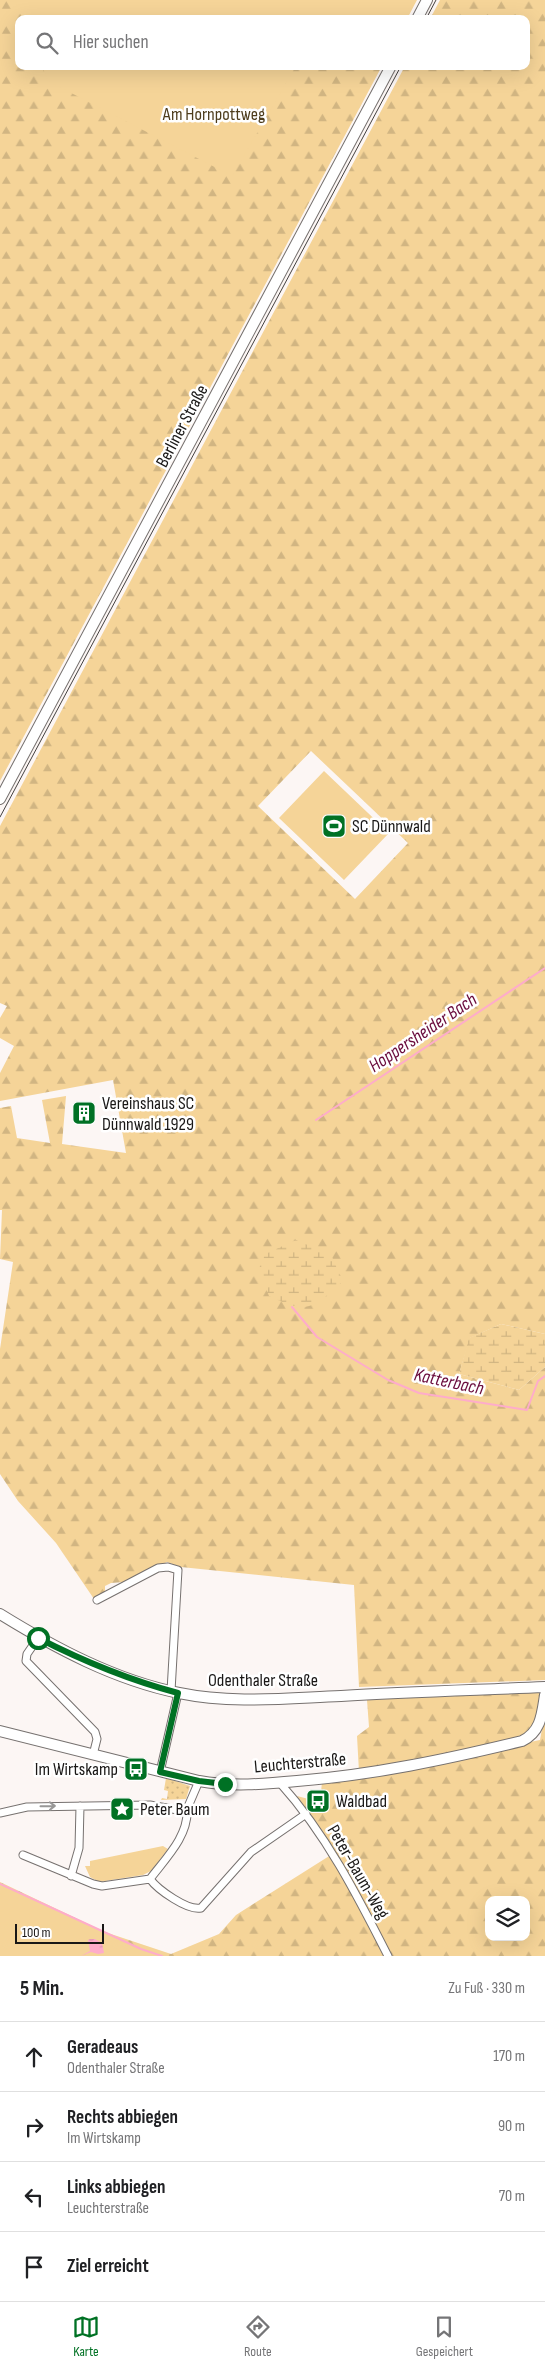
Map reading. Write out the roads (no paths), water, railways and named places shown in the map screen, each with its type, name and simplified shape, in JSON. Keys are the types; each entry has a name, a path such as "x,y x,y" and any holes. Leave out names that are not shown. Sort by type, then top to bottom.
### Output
{"main road":[{"path":"419,15 426,0"},
{"name":"Berliner Straße","path":"0,799 390,70"},
{"name":"Odenthaler Straße","path":"0,1614 38,1638 94,1665 174,1692 227,1699 252,1700 545,1687"},
{"name":"Leuchterstraße","path":"0,1731 199,1781 225,1784 280,1783 363,1774 522,1740 535,1733 539,1726 545,1695"}],"street":[{"path":"97,1600 158,1568 168,1567 178,1570 174,1692 160,1772"},
{"path":"38,1638 27,1654 26,1661 95,1732 97,1739 93,1755"},
{"path":"23,1856 71,1876 102,1886 150,1879 176,1846 188,1818 187,1809 199,1781"},
{"name":"Peter-Baum-Weg","path":"280,1783 306,1814 348,1879 388,1956"},
{"path":"0,1813 27,1807 150,1805 178,1811 187,1809"},
{"path":"71,1876 79,1848 80,1806"},
{"path":"150,1879 155,1886 189,1908 201,1908 251,1852 306,1814"}],"water":[{"path":"95,1939 102,1943 104,1953 91,1952 81,1956 90,1951 88,1940"}],"waterway":[{"name":"Hoppersheider Bach","path":"316,1120 545,968"},
{"name":"Katterbach","path":"292,1307 317,1337 388,1380 419,1393 527,1410 538,1381 545,1376"},
{"path":"0,1884 141,1949 162,1956"}],"tram line":[{"path":"428,15 436,0"},
{"path":"0,817 399,70"}],"place":[{"name":"SC Dünnwald","path":"334,826"},
{"name":"Vereinshaus SC Dünnwald 1929","path":"84,1113"},
{"name":"Im Wirtskamp","path":"136,1769"},
{"name":"Waldbad","path":"318,1801"},
{"name":"Peter Baum","path":"122,1809"}],"park label":[{"name":"Am Hornpottweg","path":"214,114"}]}
